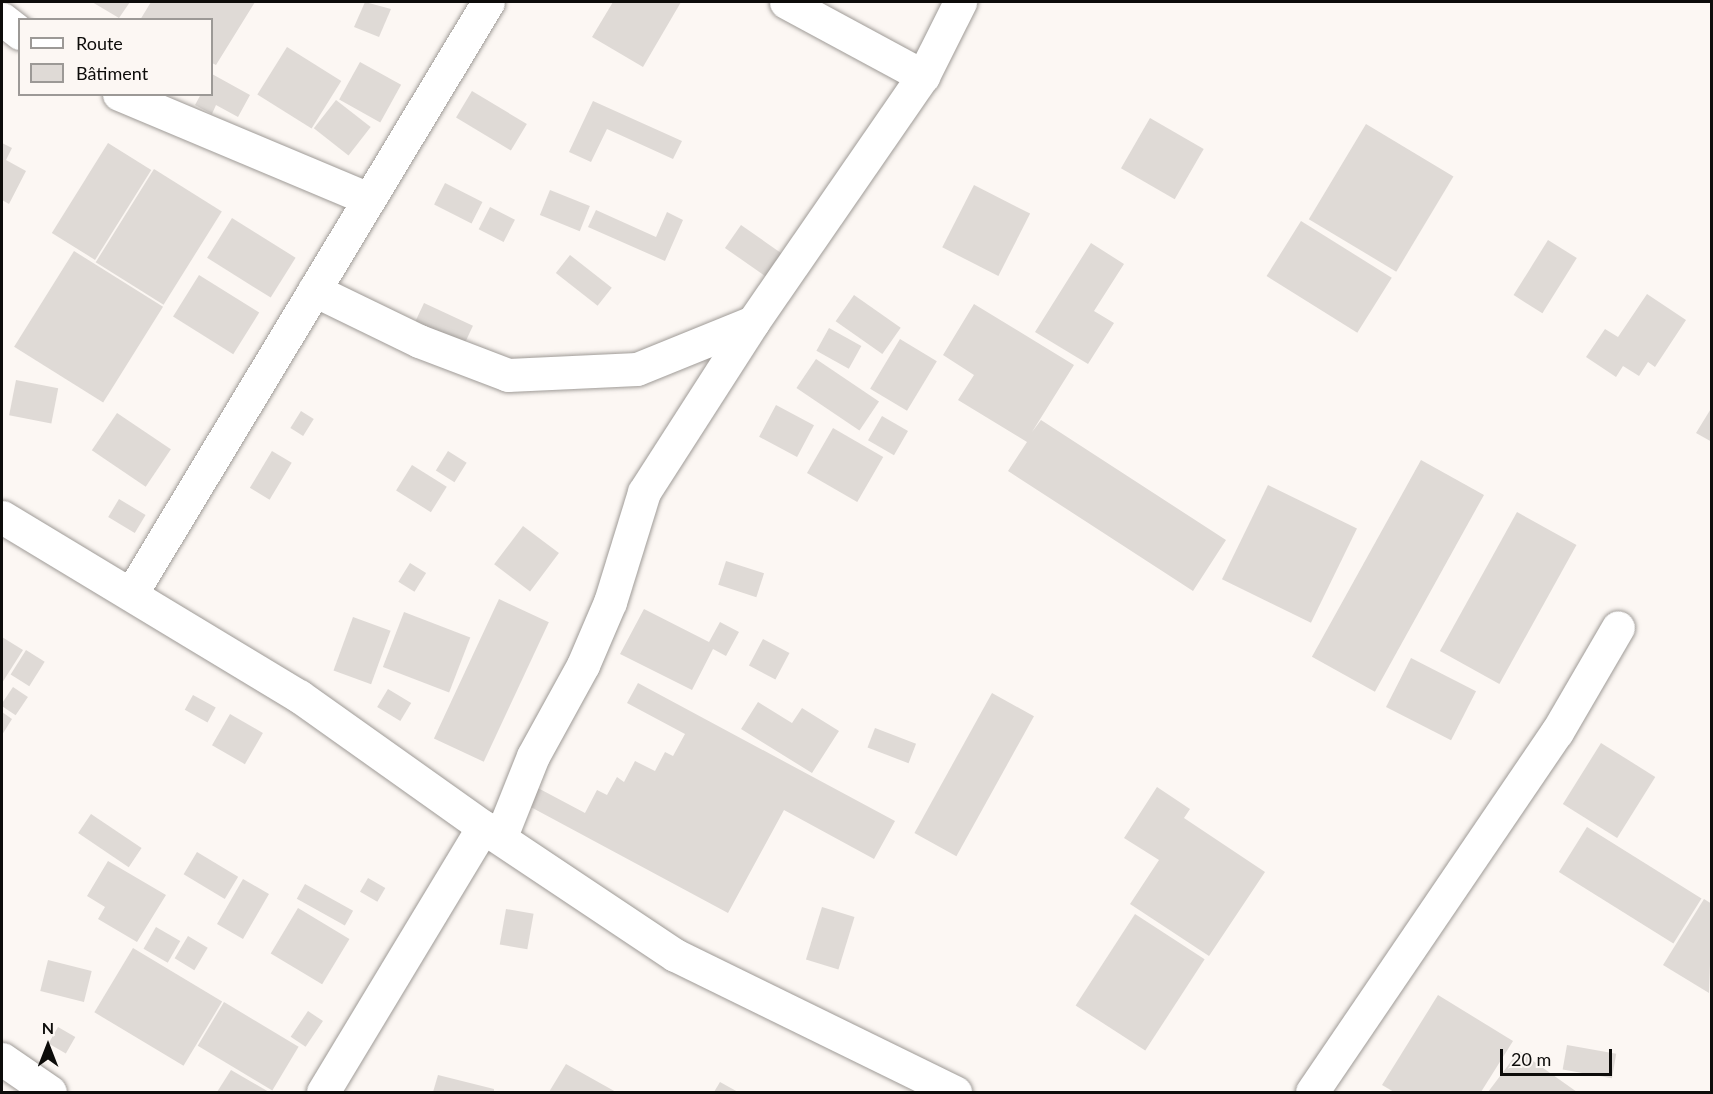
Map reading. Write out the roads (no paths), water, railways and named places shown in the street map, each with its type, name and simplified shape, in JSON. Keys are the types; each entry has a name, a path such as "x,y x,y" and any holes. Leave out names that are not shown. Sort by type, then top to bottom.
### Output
{"street":[{"path":"131,594 488,2"},
{"path":"786,2 923,76"},
{"path":"323,1092 492,832 583,665 610,602 644,492 753,322 923,76 960,2"},
{"path":"2,19 18,31"},
{"path":"124,96 369,199"},
{"path":"314,290 419,340 508,375 637,369 753,322"},
{"path":"2,517 299,696 492,832 675,955 955,1092"},
{"path":"1312,1092 1557,732 1618,627"},
{"path":"2,1059 50,1092"}]}
